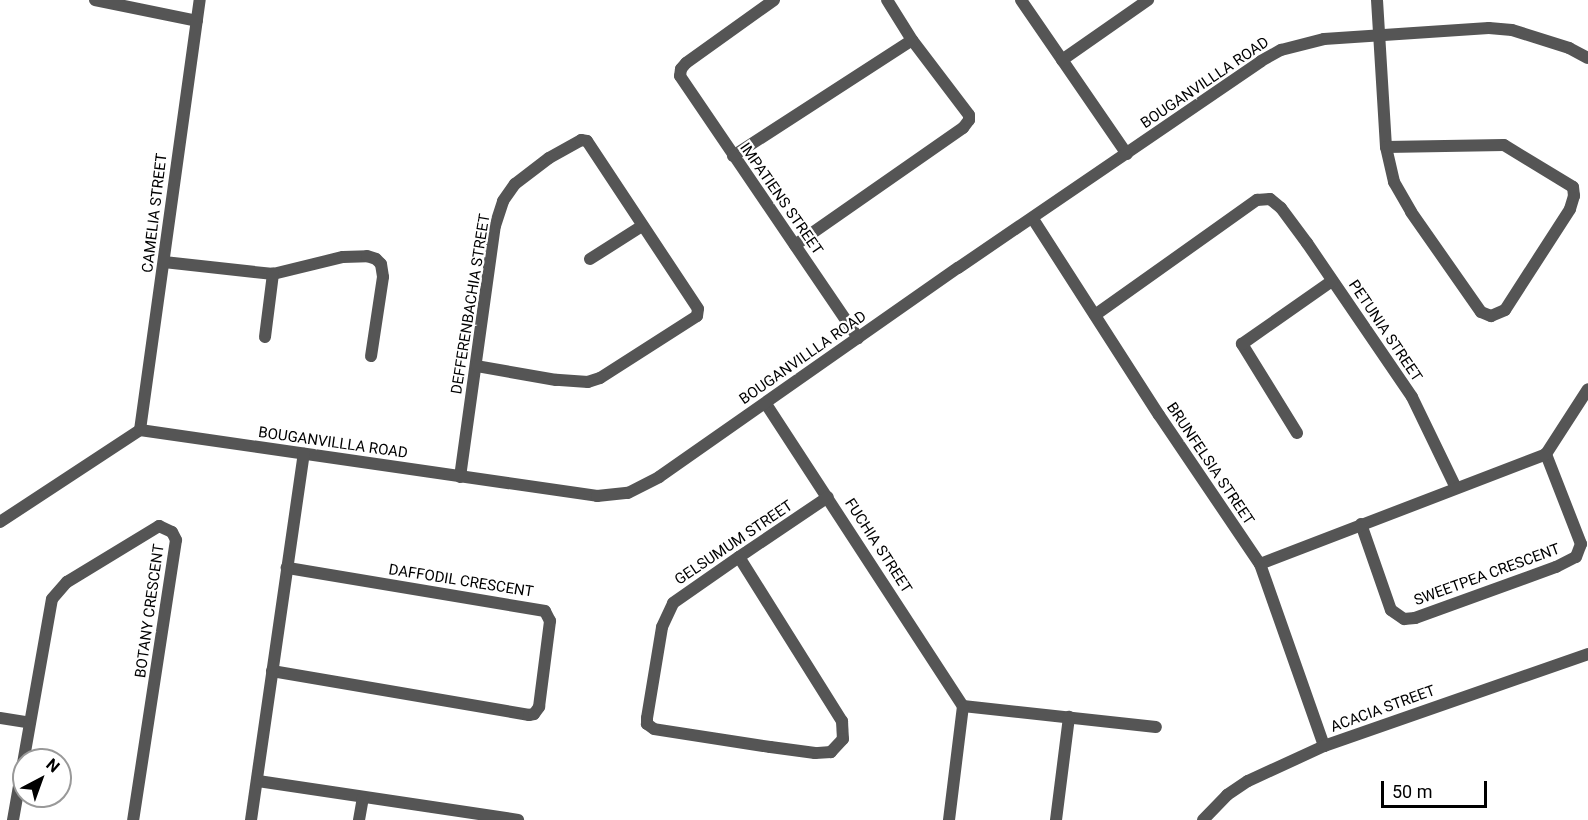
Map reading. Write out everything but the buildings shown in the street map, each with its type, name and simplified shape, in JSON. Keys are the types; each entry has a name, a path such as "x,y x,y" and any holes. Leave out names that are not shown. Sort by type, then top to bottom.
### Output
{"street":[{"path":"95,0 118,2 197,21"},
{"name":"CAMELIA STREET","path":"140,430 200,0"},
{"name":"IMPATIENS STREET","path":"774,0 686,63 681,69 680,76 858,338"},
{"path":"795,245 963,128 969,120 969,115 912,40 886,0"},
{"path":"1021,0 1127,154"},
{"path":"1062,60 1148,0"},
{"path":"1377,0 1381,35 1386,147 1394,182 1410,212 1477,308 1486,315 1496,316 1510,304 1570,209 1574,196 1569,182 1504,145 1386,147"},
{"name":"BOUGANVILLLA ROAD","path":"140,430 597,496 628,493 659,477 1261,61 1281,50 1310,40 1474,28 1512,30 1569,48 1588,58"},
{"path":"733,156 912,40"},
{"name":"DEFFERENBACHIA STREET","path":"460,477 495,226 508,191 521,178 549,158 583,140 589,142 642,226"},
{"name":"PETUNIA STREET","path":"1095,315 1257,200 1267,198 1273,201 1332,281 1421,413 1456,488"},
{"name":"BRUNFELSIA STREET","path":"1033,219 1164,423 1260,564 1324,746"},
{"path":"477,366 556,380 588,382 618,367 699,314 698,309 642,226 590,259"},
{"path":"165,262 273,274 343,257 360,256 376,260 381,264 383,277 371,356"},
{"path":"265,337 273,274"},
{"path":"1297,433 1242,344 1332,281"},
{"path":"1260,564 1546,454 1583,410 1588,389"},
{"name":"FUCHIA STREET","path":"766,404 963,706"},
{"path":"0,522 140,430"},
{"path":"251,820 304,454"},
{"name":"SWEETPEA CRESCENT","path":"1361,524 1390,610 1404,619 1416,618 1556,567 1576,557 1581,544 1546,454"},
{"name":"GELSUMUM STREET","path":"739,557 842,721 843,739 831,752 815,753 654,729 648,725 646,718 660,638 668,610 679,598 739,557 828,497"},
{"name":"BOTANY CRESCENT","path":"13,820 50,607 56,593 67,582 159,526 169,529 176,540 133,820"},
{"name":"DAFFODIL CRESCENT","path":"272,671 529,715 536,712 539,707 550,621 545,611 287,568"},
{"name":"ACACIA STREET","path":"1203,820 1227,795 1248,780 1324,746 1588,654"},
{"path":"949,820 963,706 1156,727"},
{"path":"0,717 30,723"},
{"path":"1056,820 1069,717"},
{"path":"258,781 518,820"},
{"path":"359,820 363,797"}]}
